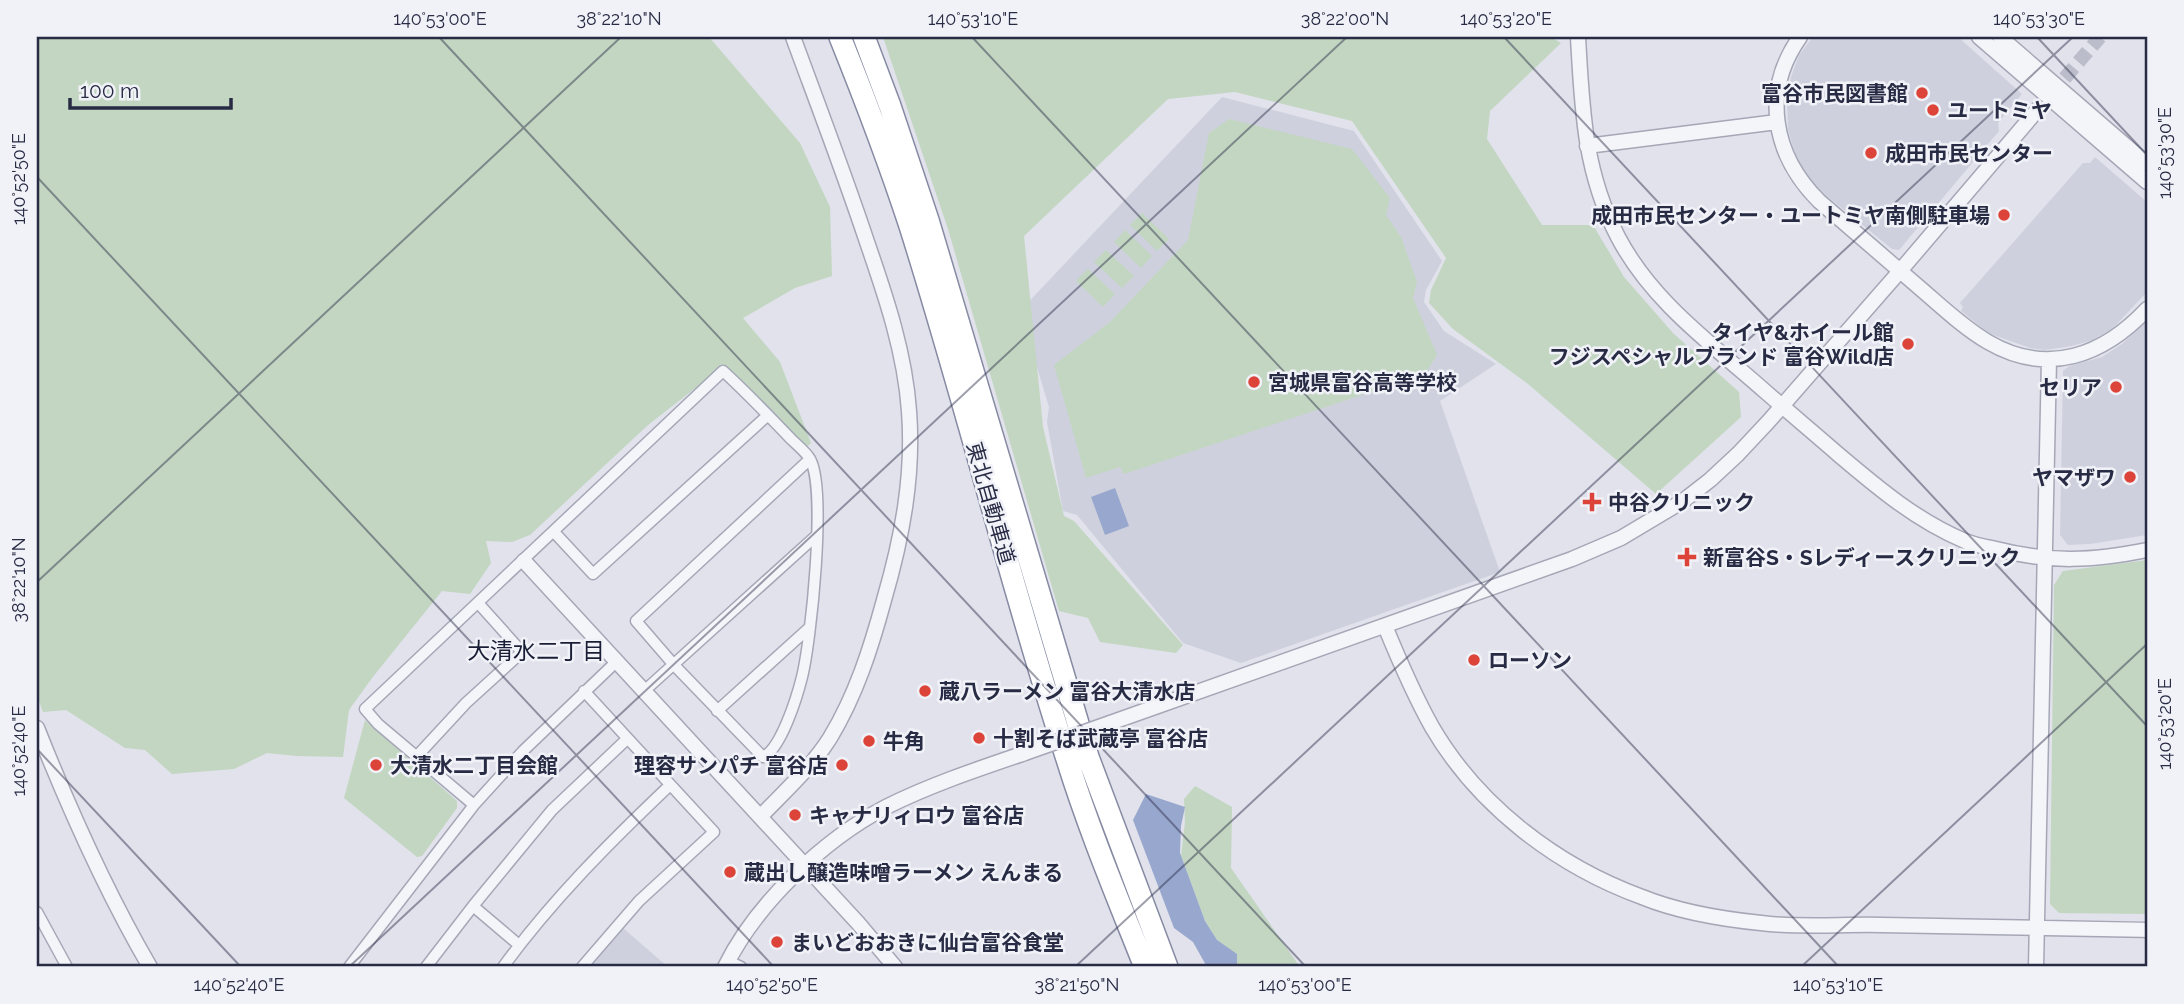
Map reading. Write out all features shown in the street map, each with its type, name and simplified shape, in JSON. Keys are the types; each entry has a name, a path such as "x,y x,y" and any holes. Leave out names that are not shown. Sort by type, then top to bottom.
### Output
{"highway":[{"name":"東北自動車道","path":"841,37 909,223 1025,624 1068,762 1145,967"},
{"name":"東北自動車道","path":"864,37 928,220 1088,757 1167,967"}],"street":[{"path":"760,817 812,762 829,739 859,681 899,549 907,494 909,453 905,375 890,309 793,37"},
{"path":"1578,37 1582,118 1605,209 1635,265 1685,323 1873,485 1913,514 1966,542 2013,554 2074,560 2109,558 2147,550"},
{"path":"1800,37 1792,48 1778,88 1777,122 1782,147 1789,163 1809,191 1900,271 1988,342 2010,352 2049,360 2091,351 2113,340 2147,309"},
{"path":"1979,37 2147,182"},
{"path":"2000,37 2147,164"},
{"path":"731,965 752,924 774,897 805,866 857,825 884,808 951,779 1512,582 1621,538 1683,501 1738,454 1782,407 2039,108"},
{"path":"1587,146 1777,122"},
{"path":"2036,967 2049,360"},
{"path":"474,805 365,709 723,371 810,459 817,494 817,534 802,676 782,732 769,754 763,757 674,665 636,621 810,459"},
{"path":"554,532 593,574 768,415"},
{"path":"643,692 817,534"},
{"path":"524,561 858,923 895,967"},
{"path":"417,756 466,703 522,652 479,604"},
{"path":"1385,626 1432,727 1456,761 1504,814 1543,846 1581,870 1643,898 1698,913 1763,924 2147,930"},
{"path":"718,711 809,628"},
{"path":"349,967 474,805 523,751 616,662"},
{"path":"582,967 639,901 714,832 584,691"},
{"path":"37,728 66,803 98,874 149,967"},
{"path":"426,967 552,810 627,739"},
{"path":"503,967 590,862 670,785"},
{"path":"473,906 519,945"},
{"path":"37,912 67,967"}],"shaded area":[{"path":"1813,37 1958,37 2022,94 1998,123 1999,131 1899,250 1892,249 1823,193 1810,181 1796,157 1788,130 1787,98 1799,55"},
{"name":"宮城県富谷高等学校","path":"1222,97 1354,131 1442,261 1426,290 1424,302 1444,331 1496,364 1440,401 1500,572 1241,663 1183,643 1077,515 1063,511 1047,422 1049,407 1020,311"},
{"path":"2095,157 2147,202 2147,292 2113,328 2093,340 2072,346 2045,350 2030,348 1988,333 1961,311 1963,307 1960,303 2083,163 2090,163"},
{"path":"2147,320 2147,535 2068,545 2060,535 2063,371 2069,366 2102,357 2122,344"},
{"path":"623,928 668,967 590,967"}],"green space":[{"path":"37,37 709,37 800,143 830,207 832,276 795,288 743,318 780,362 811,443 805,449 725,365 648,425 530,535 512,542 486,541 491,563 470,594 442,591 349,710 343,757 267,753 234,769 172,774 145,750 125,748 66,710 43,712 37,696"},
{"path":"883,37 1551,37 1561,43 1490,111 1487,139 1542,225 1593,225 1624,277 1673,333 1739,392 1741,417 1656,494 1528,384 1453,329 1429,303 1431,290 1446,258 1352,121 1235,92 1168,99 1024,236 1043,427 1064,516 1074,521 1183,645 1176,653 1100,642 1088,618 1059,611 948,229"},
{"path":"1229,119 1352,149 1390,198 1386,215 1401,237 1417,282 1413,298 1437,355 1425,374 1124,474 1120,467 1086,478 1054,365 1110,322 1188,240 1209,133"},
{"path":"1142,213 1169,239 1157,251 1130,225"},
{"path":"1125,230 1152,256 1141,268 1114,242"},
{"path":"1106,250 1134,276 1122,288 1094,262"},
{"path":"1088,269 1115,294 1103,307 1076,281"},
{"path":"2147,560 2147,914 2059,913 2050,904 2054,585 2063,571"},
{"path":"365,720 457,801 457,808 422,856 417,857 344,798"},
{"path":"1195,786 1232,807 1231,868 1300,967 1234,967 1237,964 1205,921 1181,856 1185,822 1184,799"}],"water":[{"path":"1115,488 1129,526 1105,535 1091,497"},
{"path":"1146,794 1185,807 1180,853 1205,921 1217,940 1237,954 1237,964 1234,967 1207,967 1193,942 1174,928 1133,820"}],"tunnel":[{"path":"2051,94 2100,37"}],"place":[{"name":"富谷市民図書館","path":"1922,93"},
{"name":"ユートミヤ","path":"1933,110"},
{"name":"成田市民センター","path":"1871,153"},
{"name":"成田市民センター・ユートミヤ南側駐車場","path":"2004,215"},
{"name":"タイヤ&ホイール館 フジスペシャルブランド 富谷Wild店","path":"1908,344"},
{"name":"宮城県富谷高等学校","path":"1254,382"},
{"name":"セリア","path":"2116,387"},
{"name":"ヤマザワ","path":"2130,477"},
{"name":"中谷クリニック","path":"1592,502"},
{"name":"新富谷S・Sレディースクリニック","path":"1687,557"},
{"name":"ローソン","path":"1474,660"},
{"name":"蔵八ラーメン 富谷大清水店","path":"925,691"},
{"name":"十割そば武蔵亭 富谷店","path":"979,738"},
{"name":"牛角","path":"869,741"},
{"name":"大清水二丁目会館","path":"376,765"},
{"name":"理容サンパチ 富谷店","path":"842,765"},
{"name":"キャナリィロウ 富谷店","path":"795,815"},
{"name":"蔵出し醸造味噌ラーメン えんまる","path":"730,872"},
{"name":"まいどおおきに仙台富谷食堂","path":"777,942"}],"district":[{"name":"大清水二丁目","path":"536,650"}]}
